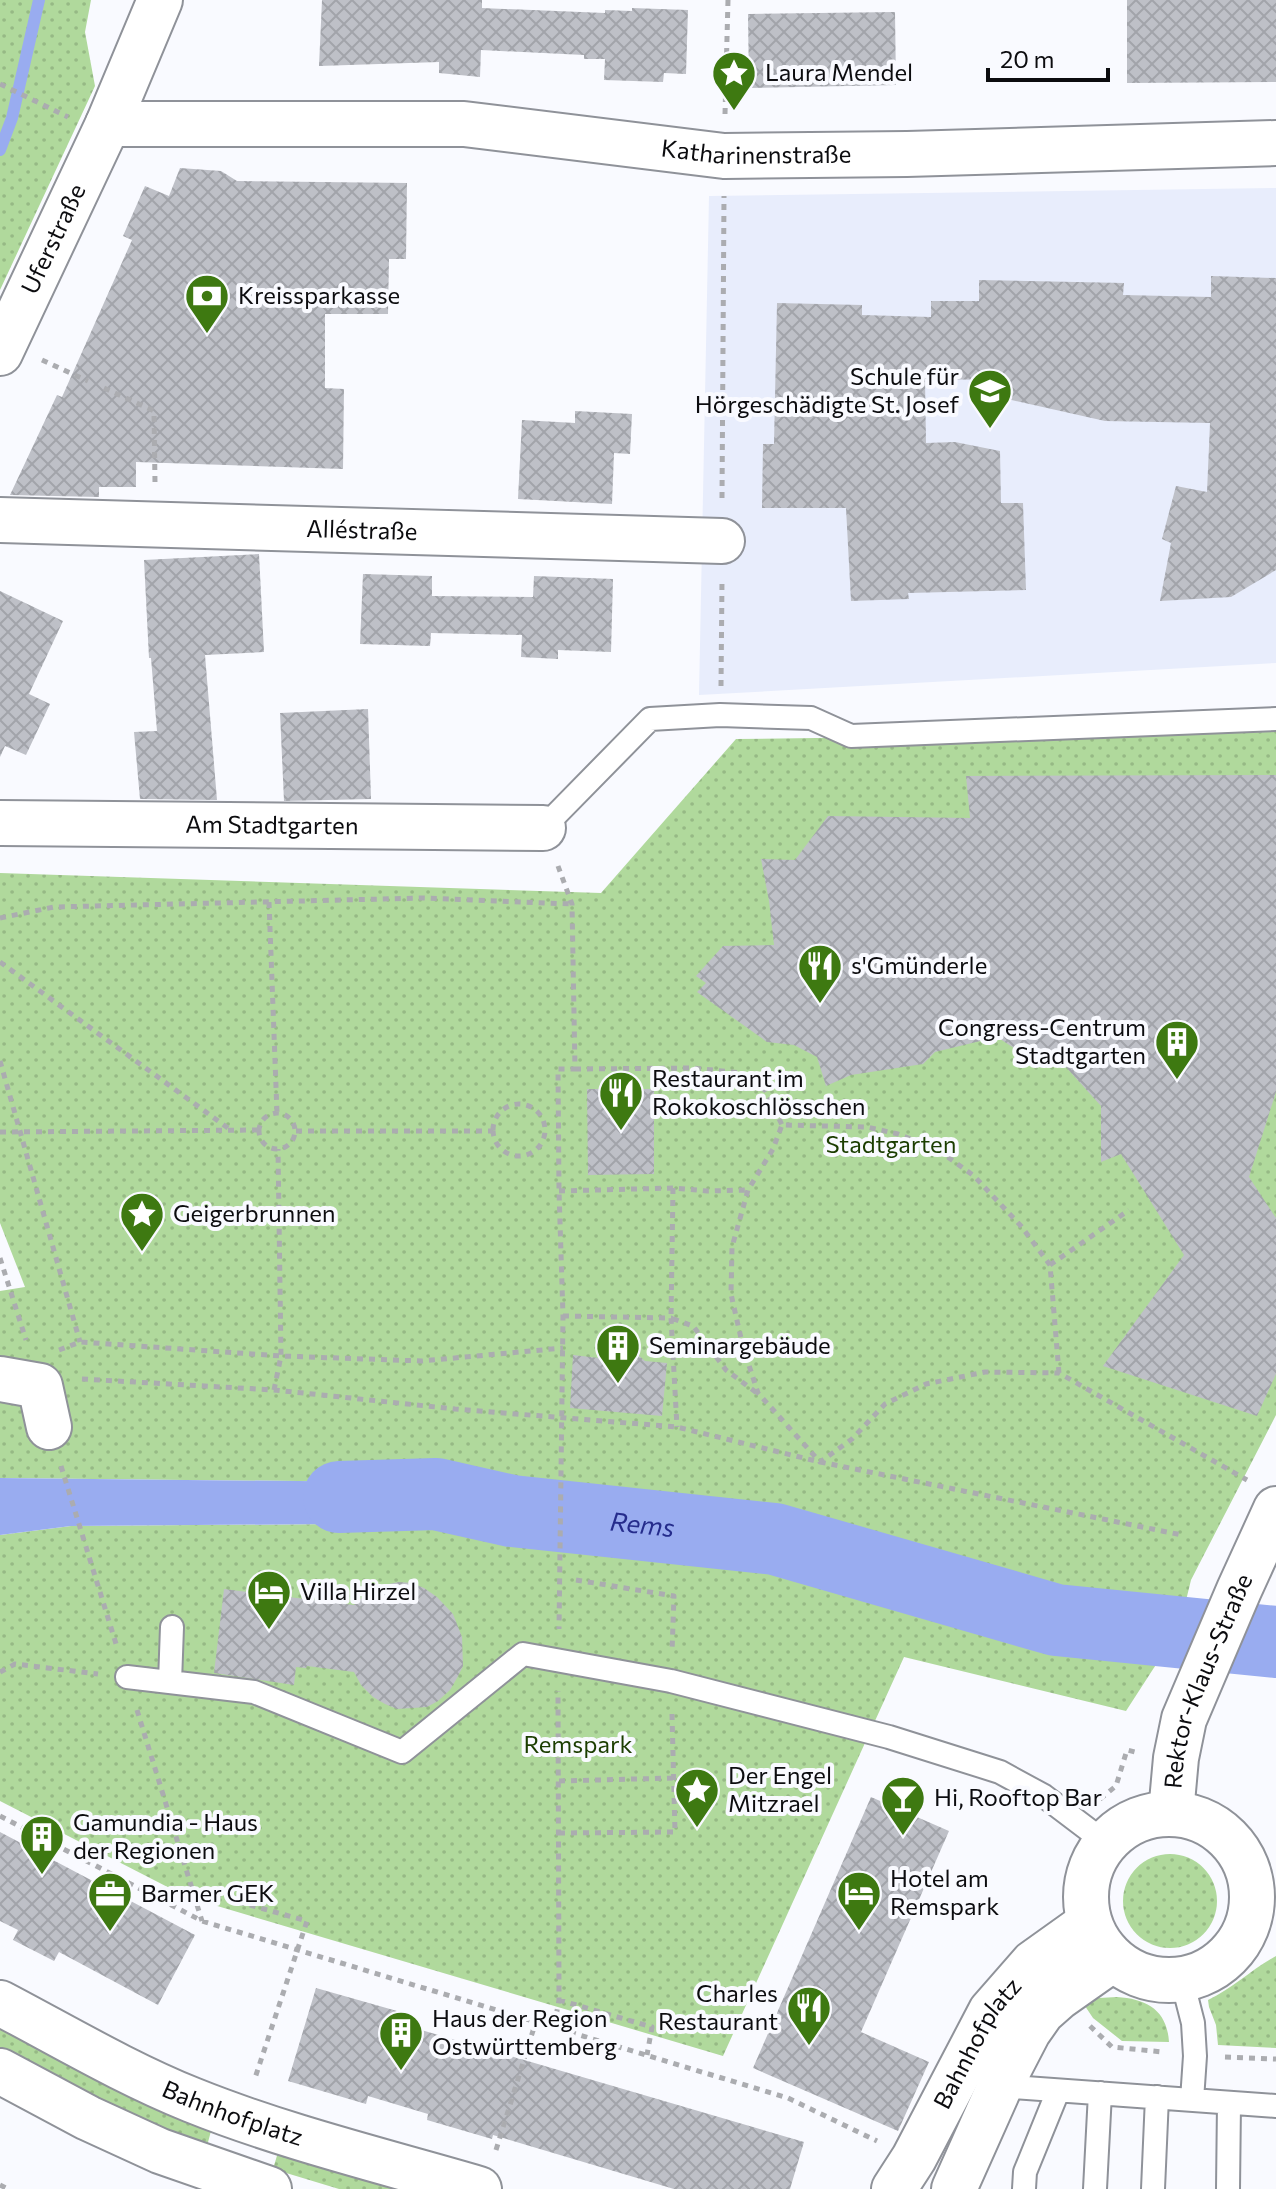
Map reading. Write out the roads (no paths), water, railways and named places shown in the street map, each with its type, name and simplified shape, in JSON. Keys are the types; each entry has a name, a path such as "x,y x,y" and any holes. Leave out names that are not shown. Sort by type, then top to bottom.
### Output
{"street":[{"name":"Uferstraße","path":"0,353 91,122 160,0"},
{"name":"Katharinenstraße","path":"91,122 464,124 724,156 1276,143"},
{"name":"Alléstraße","path":"0,520 722,541"},
{"name":"Am Stadtgarten","path":"0,823 543,828"},
{"name":"Rektor-Klaus-Straße","path":"1171,1813 1180,1737 1190,1702 1239,1590 1262,1495"},
{"path":"1171,1813 1188,1815 1218,1829 1238,1849 1265,1903 1231,1954 1209,1971 1182,1980 1164,1981 1128,1970 1113,1959 1099,1943 1089,1923 1086,1902 1087,1880 1094,1860 1090,1831 1119,1830 1152,1815 1171,1813"},
{"name":"Bahnhofplatz","path":"904,2174 991,2011 1033,1963 1089,1923"},
{"name":"Bahnhofplatz","path":"954,2189 1028,2032 1042,2012 1059,1997 1113,1959"},
{"name":"Bahnhofplatz","path":"0,2003 124,2068 242,2119 486,2174"},
{"path":"0,2071 88,2118 160,2151 269,2189"}],"lane":[{"path":"543,828 650,719 720,715 811,718 851,736 1276,719"},
{"path":"170,1682 172,1627"},
{"path":"127,1677 254,1692 402,1752 523,1654 671,1681 889,1737 1000,1772 1044,1796 1090,1831"},
{"path":"1182,1980 1193,2023 1195,2056 1192,2100"},
{"path":"1000,2086 1276,2106"},
{"path":"1024,2189 1025,2172 1058,2091"},
{"path":"1095,2189 1100,2093"},
{"path":"1153,2189 1157,2097"},
{"path":"1228,2189 1229,2103"}],"water":[{"path":"0,1478 388,1482 436,1494 408,1529 338,1524 71,1526 0,1535"}],"waterway":[{"path":"0,150 12,118 39,0"},
{"name":"Rems","path":"339,1497 436,1494 512,1511 775,1539 1056,1620 1276,1642"}],"place":[{"name":"Laura Mendel","path":"734,112"},
{"name":"Kreissparkasse","path":"207,335"},
{"name":"Schule für Hörgeschädigte St. Josef","path":"990,430"},
{"name":"s'Gmünderle","path":"820,1005"},
{"name":"Congress-Centrum Stadtgarten","path":"1177,1081"},
{"name":"Restaurant im Rokokoschlösschen","path":"621,1132"},
{"name":"Geigerbrunnen","path":"142,1253"},
{"name":"Seminargebäude","path":"618,1385"},
{"name":"Villa Hirzel","path":"269,1631"},
{"name":"Der Engel Mitzrael","path":"697,1829"},
{"name":"Hi, Rooftop Bar","path":"903,1837"},
{"name":"Gamundia - Haus der Regionen","path":"42,1876"},
{"name":"Hotel am Remspark","path":"859,1932"},
{"name":"Barmer GEK","path":"110,1933"},
{"name":"Charles Restaurant","path":"809,2047"},
{"name":"Haus der Region Ostwürttemberg","path":"401,2072"}],"park label":[{"name":"Stadtgarten","path":"891,1145"},
{"name":"Remspark","path":"578,1745"}]}
